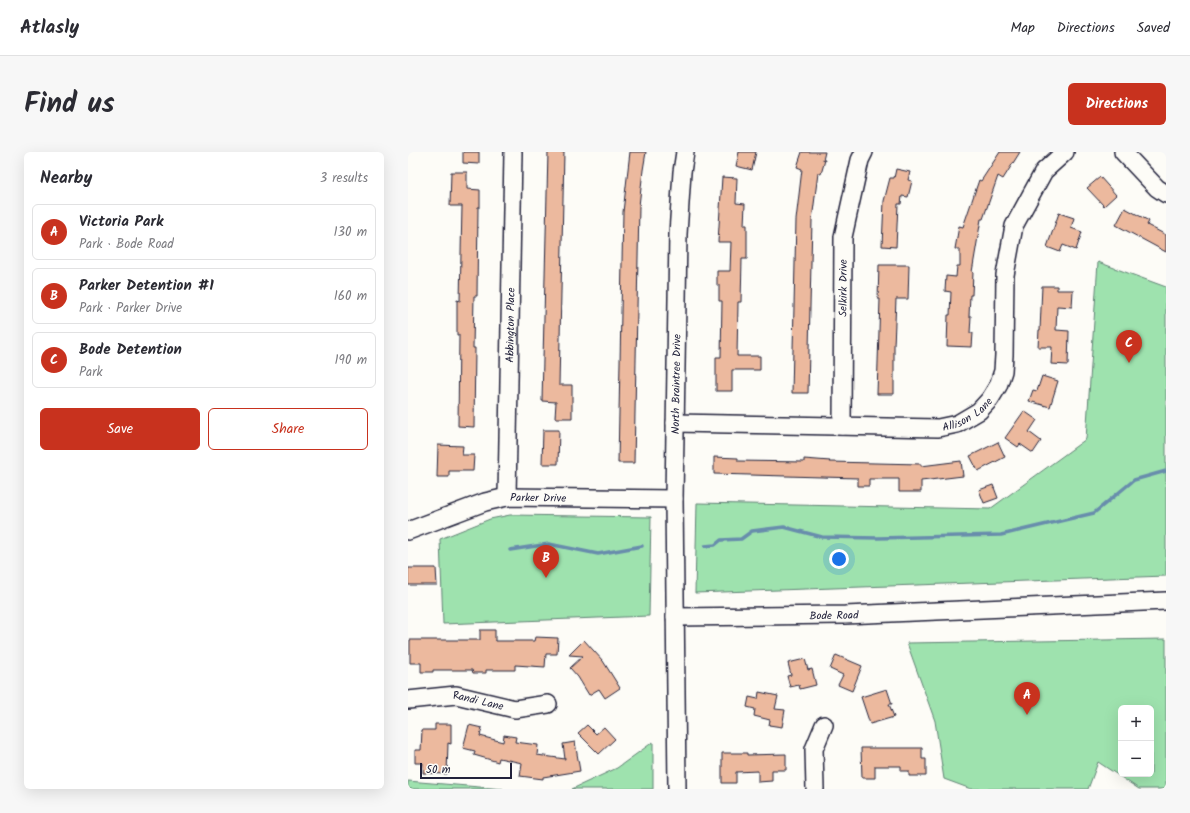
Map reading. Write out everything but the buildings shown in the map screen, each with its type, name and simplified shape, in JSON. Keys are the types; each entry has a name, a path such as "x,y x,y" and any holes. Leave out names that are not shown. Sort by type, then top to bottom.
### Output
{"street":[{"name":"Abbington Place","path":"507,497 513,152"},
{"name":"North Braintree Drive","path":"675,617 674,499 678,234 682,172 685,152"},
{"name":"Selkirk Drive","path":"842,426 843,237 860,160 864,152"},
{"name":"Allison Lane","path":"675,423 920,428 948,427 957,424 979,412 990,399 998,386 1003,371 1005,275 1014,226 1044,172 1065,152"},
{"path":"1123,152 1157,188 1166,194"},
{"name":"Parker Drive","path":"408,531 485,502 507,497 674,499"},
{"name":"Bode Road","path":"675,617 845,614 1166,601"},
{"path":"675,617 678,789"},
{"name":"Randi Lane","path":"408,700 456,694 515,709 548,704"},
{"path":"815,789 814,749 824,725"}],"green space":[{"path":"1098,262 1166,287 1166,576 695,593 697,503 990,509 1086,439"},
{"path":"510,515 651,517 649,616 443,624 440,539 490,519"},
{"path":"1166,639 1166,789 1139,789 1121,777 1154,777 1154,705 1118,705 1118,775 1098,762 1088,789 971,789 944,779 935,721 907,643"},
{"path":"653,742 653,789 572,789 617,768"},
{"path":"408,781 503,789 408,789"}],"waterway":[{"path":"705,546 715,545 721,540 741,539 752,531 784,527 822,537 878,538 1001,535 1094,513 1134,480 1166,471"},
{"path":"510,550 549,544 598,554 642,546"}],"place":[{"name":"Bode Detention","path":"1129,363"},
{"name":"Parker Detention #1","path":"546,578"},
{"name":"Victoria Park","path":"1027,715"}]}
